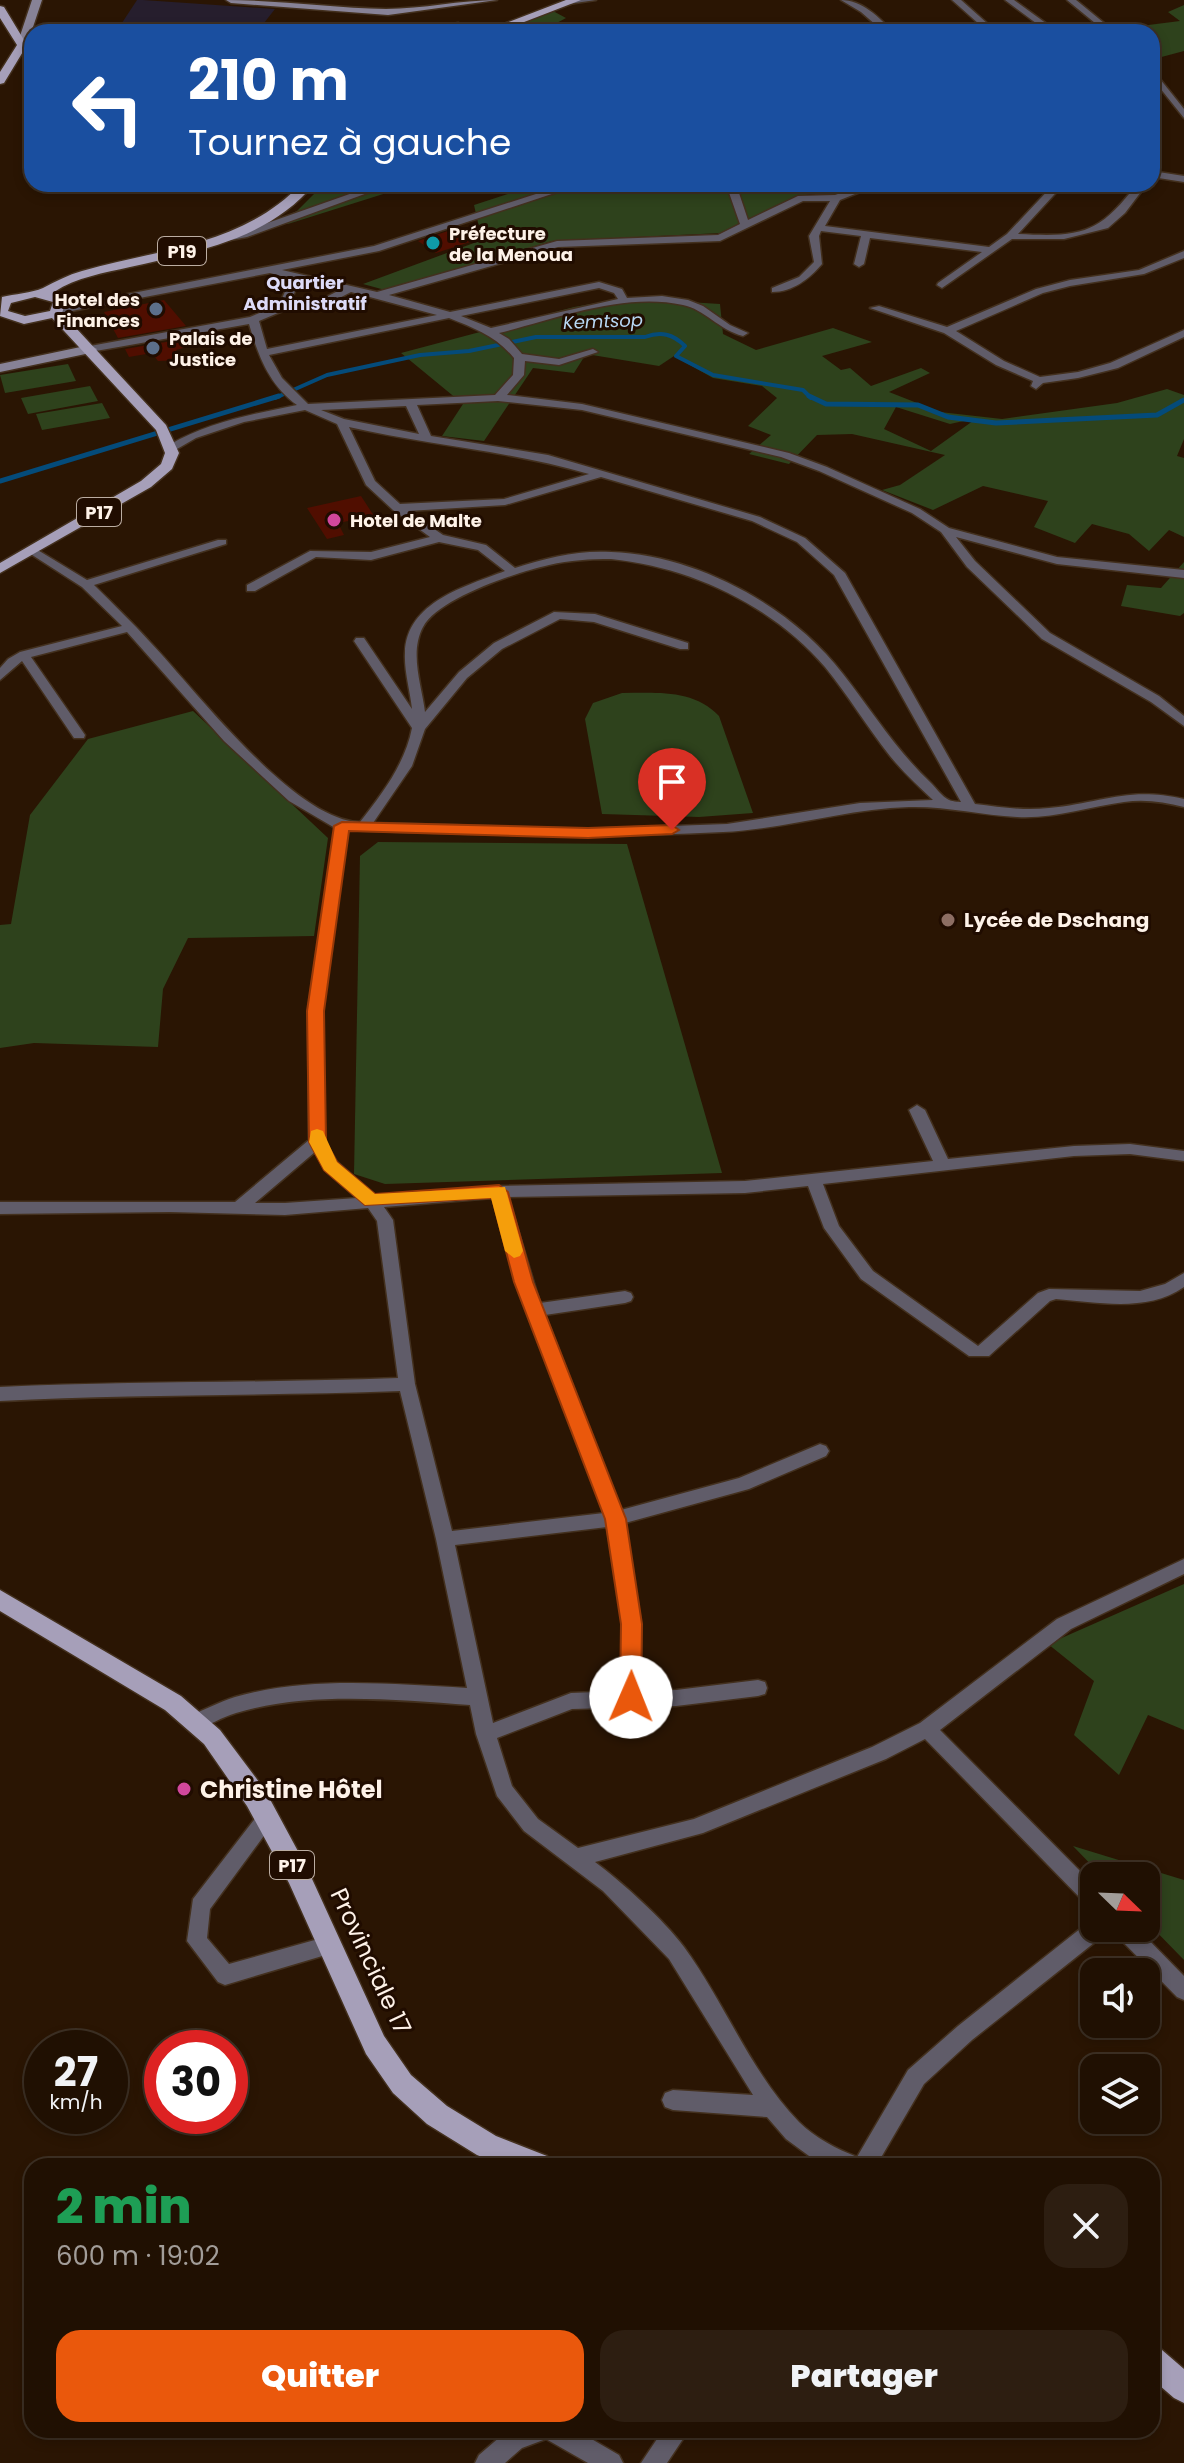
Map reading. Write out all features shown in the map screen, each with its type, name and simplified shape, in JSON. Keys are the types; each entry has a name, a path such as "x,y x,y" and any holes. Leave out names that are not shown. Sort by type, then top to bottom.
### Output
{"main road":[{"path":"510,24 572,1"},
{"path":"0,9 22,45 0,81"},
{"name":"P19","path":"43,293 74,276 215,240 280,212 301,192"},
{"path":"56,308 34,319 15,319 3,313 4,300 43,293 56,308 90,349 167,437"},
{"name":"P17","path":"0,569 165,470 171,459 167,437"},
{"name":"Provinciale 17","path":"0,1599 173,1703 212,1737 267,1818 298,1876 375,2045 402,2084 437,2115 487,2146 517,2158"},
{"path":"1160,2367 1184,2388"}],"street":[{"path":"29,24 37,0"},
{"path":"231,0 388,12 492,0"},
{"path":"313,0 341,10"},
{"path":"572,1 592,0"},
{"path":"845,0 864,10 880,24"},
{"path":"956,0 984,24"},
{"path":"1009,0 1043,24"},
{"path":"1071,0 1101,24"},
{"path":"22,45 24,39"},
{"path":"1160,83 1184,115"},
{"path":"1160,175 1184,179"},
{"path":"215,240 244,235 360,192"},
{"path":"56,308 402,241 552,192"},
{"path":"734,192 745,225"},
{"path":"379,295 557,244 707,241 728,235 801,198 836,198 853,192"},
{"path":"942,285 1010,236 1051,192"},
{"path":"1010,236 1054,238 1102,226 1115,218 1136,192"},
{"path":"776,290 803,279 819,262 813,242 817,228 836,198"},
{"path":"817,228 990,250"},
{"path":"859,264 866,235"},
{"path":"948,331 1049,289 1070,283 1139,275 1184,254"},
{"path":"270,268 303,280 379,295 493,331 511,345 520,357 520,372 514,383 498,398"},
{"path":"283,307 292,287 303,280"},
{"path":"262,353 599,285 618,291 624,301"},
{"path":"0,368 253,320 283,307 322,303 348,290"},
{"path":"493,331 624,301 680,301 697,305 727,329 743,333"},
{"path":"875,308 948,331 1037,383 1105,371 1145,355 1184,333"},
{"path":"0,319 15,319"},
{"path":"253,320 262,353 288,394 306,407 341,422 532,455 756,519 801,540 839,573 971,808"},
{"path":"520,357 559,362 593,352"},
{"path":"167,437 192,436 242,419 306,407 498,398 582,407 785,455 916,511 945,530 1057,560 1184,574"},
{"path":"410,402 426,438"},
{"path":"341,422 370,483 397,508 439,538 482,547 513,572"},
{"path":"397,508 505,502 600,474"},
{"path":"945,530 971,564 1046,636 1155,699 1184,722"},
{"path":"251,588 314,553 371,556 439,538"},
{"path":"86,584 222,542"},
{"path":"32,551 86,584 229,738 294,798 342,826 588,833 727,828 860,807 945,804 1017,813 1050,812 1127,797 1159,797 1184,803"},
{"path":"419,728 410,647 418,623 442,603 513,572 566,558 607,556 656,559 695,571 736,592 816,650 895,754 945,804"},
{"path":"363,827 400,776 419,728 475,665 498,646 558,615 595,618 684,646"},
{"path":"0,676 12,662 24,655 130,628"},
{"path":"360,641 419,728"},
{"path":"24,655 79,735"},
{"path":"342,826 315,1011 317,1142 331,1166 371,1201 385,1220 407,1384 445,1539 486,1734 504,1790 531,1825 610,1885 676,1952 772,2107 794,2132 833,2158"},
{"path":"917,1110 942,1164"},
{"path":"239,1207 317,1142"},
{"path":"0,1208 285,1209 499,1192 745,1187 1074,1151 1130,1149 1184,1156"},
{"path":"813,1179 832,1228 867,1275 975,1352 983,1352 1044,1297 1055,1293 1155,1295 1177,1286 1184,1279"},
{"path":"499,1192 508,1233 534,1310 615,1519 632,1624 631,1697"},
{"path":"534,1310 625,1297"},
{"path":"0,1394 122,1388 271,1389 407,1384"},
{"path":"445,1539 615,1519 743,1484 820,1451"},
{"path":"575,1858 696,1827 879,1753 927,1729 1064,1624 1184,1566"},
{"path":"486,1734 571,1701 676,1698 758,1688"},
{"path":"196,1722 233,1706 284,1696 381,1692 480,1697"},
{"path":"927,1729 1080,1885"},
{"path":"267,1818 200,1906 197,1941 225,1975 329,1945"},
{"path":"869,2158 916,2077 965,2033 1080,1942"},
{"path":"1137,1942 1184,1990"},
{"path":"673,2100 772,2107"},
{"path":"487,2463 518,2438"},
{"path":"567,2438 611,2463"},
{"path":"653,2463 671,2438"}],"shaded area":[{"path":"137,0 275,9 263,24 121,24"}],"green space":[{"path":"1184,5 1184,51 1160,57 1160,24 1156,24 1180,21 1168,12"},
{"path":"553,11 566,18 555,24 521,24"},
{"path":"316,192 390,192 288,224 277,220 297,211"},
{"path":"514,192 820,192 800,196 722,233 552,241 385,290 363,284 482,240 474,205"},
{"path":"625,298 720,304 723,334 756,350 833,328 872,342 822,356 841,370 850,368 871,386 921,368 930,373 889,392 940,412 1002,419 1117,403 1167,389 1184,395 1184,439 1177,456 1184,458 1184,537 1169,530 1149,551 1129,534 1092,524 1075,543 1034,527 1048,501 983,486 933,510 882,490 900,485 945,455 852,434 817,435 789,464 749,454 771,435 748,426 777,398 762,386 713,378 674,356 659,366 586,354 574,373 533,368 484,441 442,436 463,404 401,353 574,307","holes":["896,407 950,424 977,418 931,451 884,429"]},
{"path":"68,364 76,381 5,393 0,375"},
{"path":"90,386 98,401 28,414 21,398"},
{"path":"102,403 110,418 42,430 36,414"},
{"path":"1184,562 1184,613 1180,616 1121,606 1127,585 1161,588"},
{"path":"622,693 674,694 698,701 719,716 753,813 699,817 602,814 585,719 593,703"},
{"path":"193,711 328,838 314,936 188,938 163,989 158,1047 34,1043 0,1048 0,925 11,924 30,815 88,739"},
{"path":"378,842 627,844 722,1173 385,1184 354,1174 360,856"},
{"path":"1184,1584 1184,1730 1148,1715 1119,1775 1074,1735 1094,1681 1048,1644"},
{"path":"1073,1846 1125,1862 1088,1862"},
{"path":"1160,1873 1184,1880 1184,1960 1160,1935"}],"building":[{"name":"Préfecture de la Menoua","path":"451,230 470,242 436,253 418,241"},
{"path":"164,300 186,326 118,338 104,312"},
{"name":"Palais de Justice","path":"195,337 201,343 176,350 183,360 158,361 152,353 129,357 125,349"},
{"name":"Hotel de Malte","path":"361,496 374,516 338,523 344,535 327,539 307,508"}],"waterway":[{"name":"Kemtsop","path":"275,398 327,375 420,355 469,351 536,337 645,337 656,334 676,339 685,346 676,356 713,375 803,390 809,396"},
{"name":"Kemtsop","path":"0,481 279,396"},
{"name":"Kemtsop","path":"809,396 826,404 918,405 948,417 996,423 1157,415 1184,400"}],"slow traffic":[{"path":"317,1135 317,1142 331,1166 371,1201 499,1192 514,1251"}],"place":[{"name":"Préfecture de la Menoua","path":"433,243"},
{"name":"Hotel des Finances","path":"156,309"},
{"name":"Palais de Justice","path":"153,348"},
{"name":"Hotel de Malte","path":"334,520"},
{"name":"Lycée de Dschang","path":"948,920"},
{"name":"Christine Hôtel","path":"184,1789"}],"district":[{"name":"Quartier Administratif","path":"305,292"}],"route":[{"path":"631,1697 632,1624 615,1519 524,1282 499,1192 371,1201 331,1166 317,1142 315,1011 342,826 588,833 672,830"}]}
